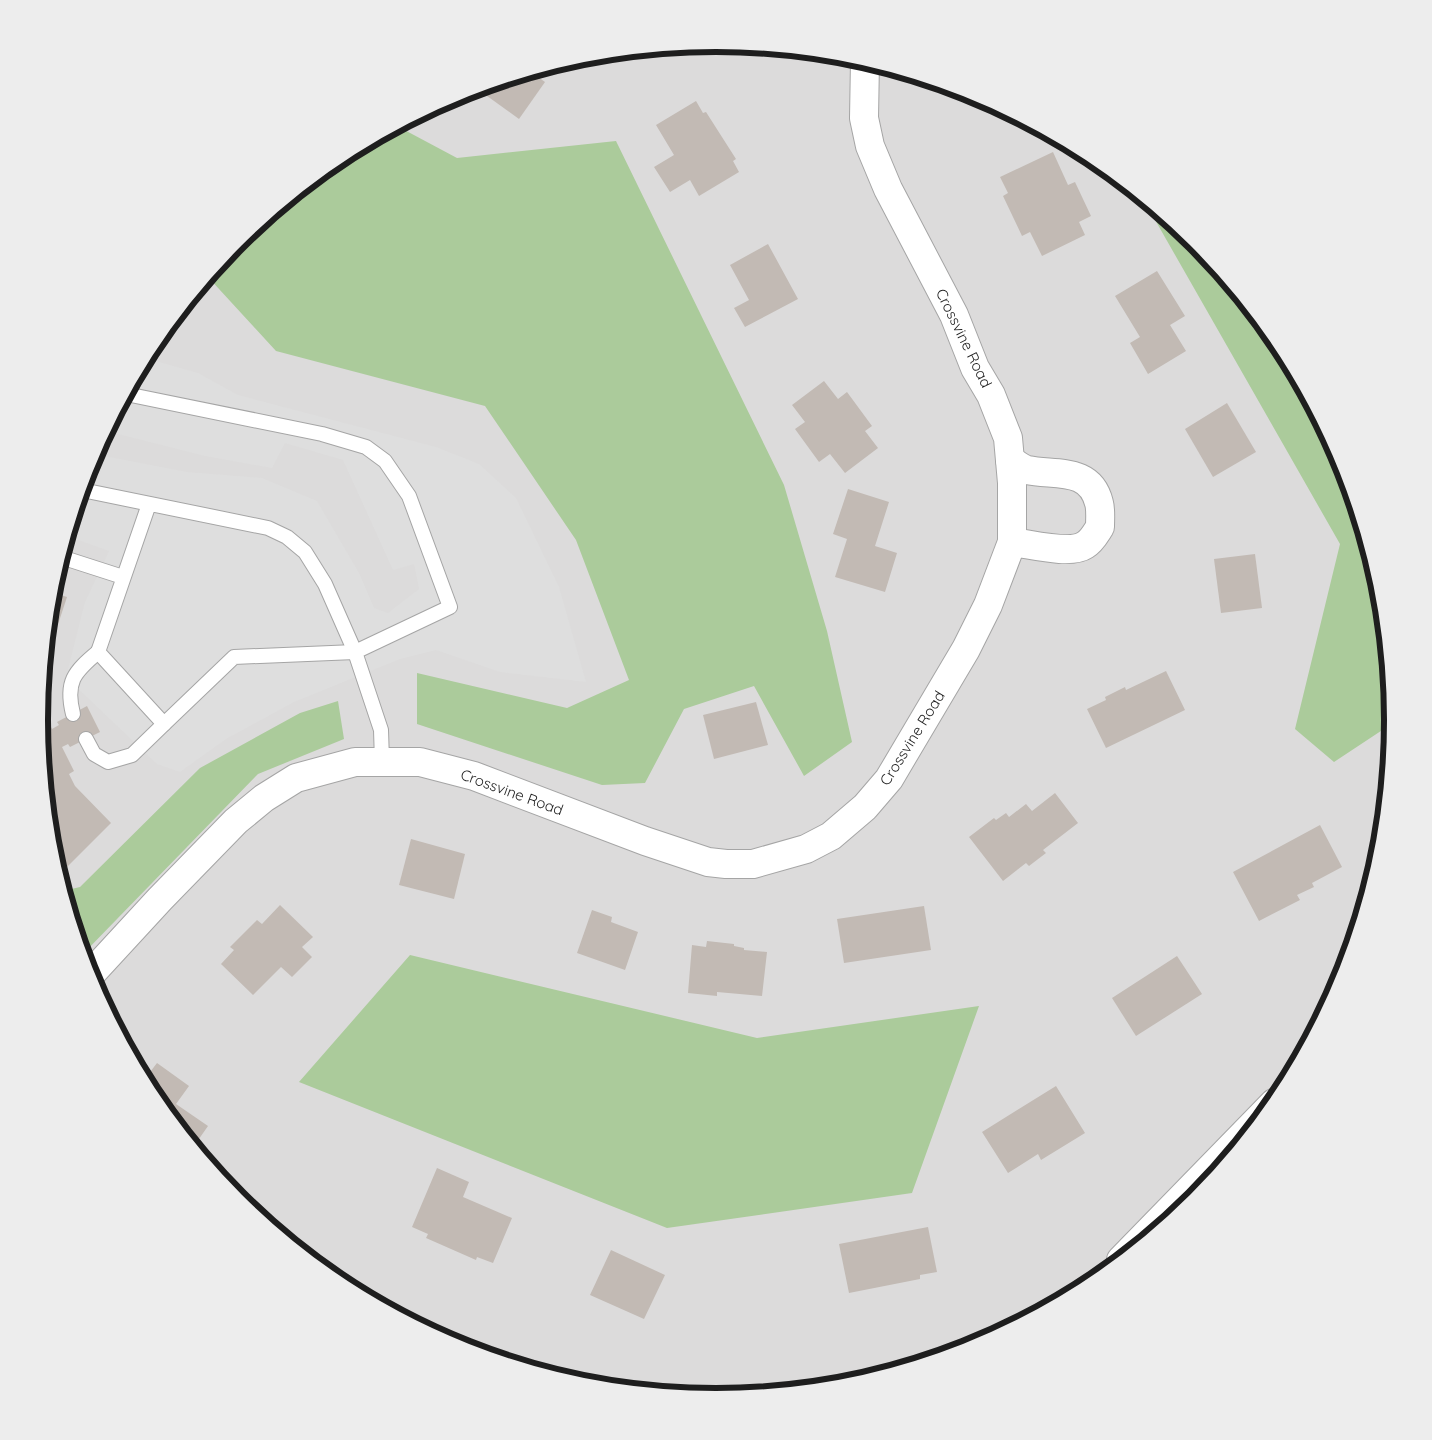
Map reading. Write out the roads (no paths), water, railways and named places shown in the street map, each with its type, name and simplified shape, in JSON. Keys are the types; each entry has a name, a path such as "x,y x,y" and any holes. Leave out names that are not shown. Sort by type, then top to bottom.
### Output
{"street":[{"name":"Crossvine Road","path":"96,970 216,842 264,798 296,778 355,762 420,762 474,776 708,862 753,864 778,859 806,849 831,836 865,807 889,779 966,649 988,605 1012,542 1010,460 1008,438 991,395 975,368 954,315 888,189 870,146 864,118 865,68"},
{"path":"1010,460 1026,470 1063,473 1079,477 1089,485 1099,503 1100,527 1085,545 1077,548 1062,549 1012,542"}],"lane":[{"path":"86,739 94,754 108,762 132,755 234,657 355,652 450,607 409,496 385,461 366,447 322,434 132,395"},
{"path":"88,491 268,528 287,538 305,552 325,584 355,652 381,730 382,761"},
{"path":"74,714 69,694 75,675 81,666 98,652 149,504"},
{"path":"67,559 123,578"},
{"path":"98,652 164,724"}]}
